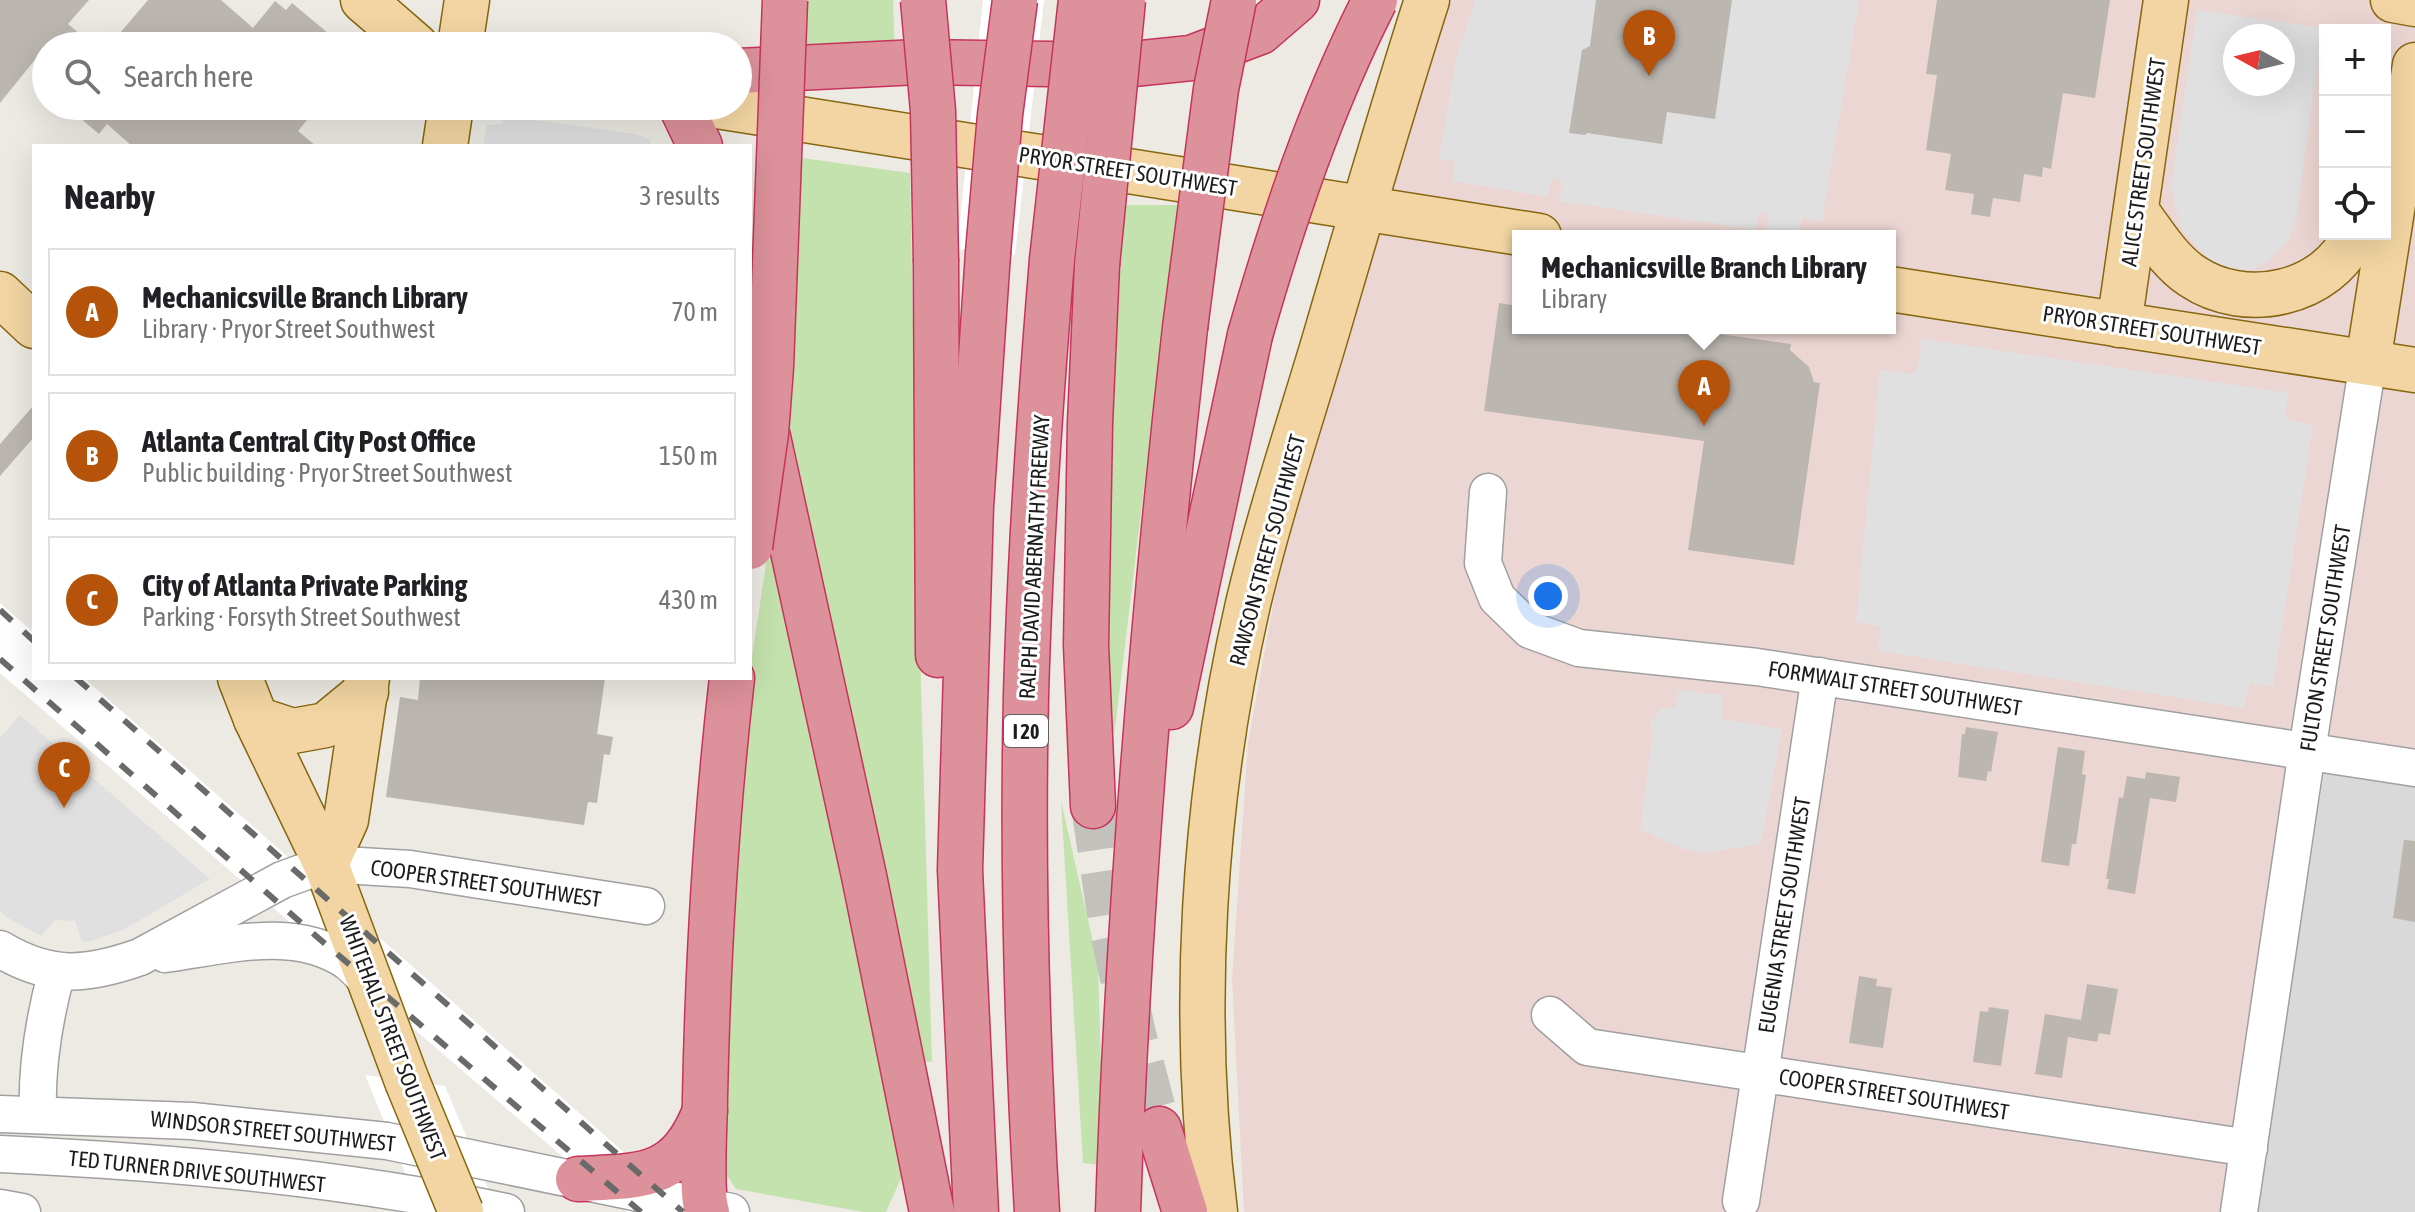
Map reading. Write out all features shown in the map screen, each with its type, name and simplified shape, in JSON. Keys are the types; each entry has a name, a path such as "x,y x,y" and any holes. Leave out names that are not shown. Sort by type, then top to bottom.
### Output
{"highway":[{"path":"752,533 766,433 771,367 785,0"},
{"path":"923,0 933,111 938,680 960,870 974,1198"},
{"path":"960,870 971,506 988,253 1000,115 1015,0"},
{"name":"RALPH DAVID ABERNATHY FREEWAY","path":"1036,1208 1026,947 1026,699 1034,503 1052,260 1081,0"},
{"path":"1093,806 1086,645 1090,423 1097,265 1123,0"},
{"path":"1118,1212 1124,1036 1146,711 1185,328 1216,89 1234,0"},
{"path":"752,70 918,62 1123,65 1191,58 1260,32 1297,0"},
{"path":"1137,870 1250,335 1304,163 1375,0"},
{"path":"688,120 699,144"},
{"path":"752,362 929,1192"},
{"path":"714,1210 705,1111 707,972 732,680"},
{"path":"578,1179 628,1177 669,1165 695,1137 705,1111"},
{"path":"1159,1129 1185,1212"}],"main road":[{"path":"363,0 400,32"},
{"path":"462,32 467,0"},
{"name":"RAWSON STREET SOUTHWEST","path":"1215,1212 1205,1104 1203,970 1207,884 1221,751 1234,672 1252,591 1427,0"},
{"name":"ALICE STREET SOUTHWEST","path":"2119,325 2166,0"},
{"path":"2393,0 2415,4"},
{"path":"2385,168 2411,92"},
{"name":"FULTON STREET SOUTHWEST","path":"2368,362 2411,92"},
{"name":"PRYOR STREET SOUTHWEST","path":"752,112 1512,232"},
{"path":"445,144 449,120"},
{"path":"2136,211 2174,260 2192,276 2218,289 2248,296 2276,294 2319,276 2353,240"},
{"name":"PRYOR STREET SOUTHWEST","path":"1896,290 2415,370"},
{"path":"0,294 32,324"},
{"name":"WHITEHALL STREET SOUTHWEST","path":"241,680 256,719 326,864 407,1081 461,1212"},
{"path":"256,719 293,731 326,725 366,685"},
{"path":"326,864 346,820 366,685"}],"street":[{"name":"FULTON STREET SOUTHWEST","path":"2239,1212 2368,362"},
{"name":"FORMWALT STREET SOUTHWEST","path":"1488,492 1483,563 1497,598 1530,630 1579,648 1748,665 2415,768"},
{"name":"EUGENIA STREET SOUTHWEST","path":"1741,1201 1820,676"},
{"name":"COOPER STREET SOUTHWEST","path":"326,864 410,869 646,906"},
{"path":"140,957 282,880 326,864"},
{"path":"0,949 21,962 73,973 94,971 140,957 267,940 296,942 313,946 348,963 370,984"},
{"path":"38,1115 38,1065 57,971"},
{"name":"COOPER STREET SOUTHWEST","path":"1550,1015 1587,1047 2249,1148"},
{"name":"WINDSOR STREET SOUTHWEST","path":"0,1114 179,1120 387,1141 714,1210"},
{"name":"TED TURNER DRIVE SOUTHWEST","path":"0,1154 136,1162 394,1192 506,1212"},
{"path":"0,1208 22,1212"}],"shaded area":[{"path":"1435,0 2415,0 2415,774 2326,760 2257,1212 1244,1212 1232,979 1248,743 1285,539"},
{"path":"1475,0 1859,0 1822,221 1802,218 1800,230 1766,230 1768,216 1765,213 1759,214 1756,230 1559,201 1562,181 1558,178 1551,180 1548,197 1452,181 1455,162 1439,159 1456,59"},
{"path":"2197,10 2319,27 2319,56 2295,226 2285,244 2271,259 2251,270 2228,268 2211,261 2183,232 2171,185"},
{"path":"504,120 534,120 635,134 650,139 650,144 483,144 487,125 502,124"},
{"path":"1922,339 2289,393 2285,414 2290,421 2313,424 2273,686 2250,683 2244,708 1878,651 1880,626 1856,622 1880,370 1910,374 1915,371"},
{"path":"1678,690 1723,695 1721,719 1782,729 1761,844 1706,853 1679,848 1640,829 1653,732 1650,723 1661,709 1675,708"},
{"path":"20,715 210,879 123,930 92,941 82,942 75,921 55,920 41,936 6,917 0,911 0,738"},
{"path":"2326,760 2415,774 2415,1212 2257,1212"}],"green space":[{"path":"803,0 893,0 895,55 802,52"},
{"path":"802,158 910,173 932,1062 920,1061 785,459"},
{"path":"1124,205 1178,205 1114,737 1103,581"},
{"path":"774,511 906,1167 886,1212 863,1212 736,1189 728,1177 720,1178 728,973 752,657"},
{"path":"1061,801 1098,964 1104,1165 1083,1163"}],"pier":[{"path":"983,0 1044,0 1015,255 957,249"},
{"path":"0,603 32,631 32,680 86,680 692,1212 627,1212 0,673"},
{"path":"365,1075 445,1086 498,1212 421,1212"}],"building":[{"path":"0,0 89,0 68,24 77,32 32,32 32,63 0,103"},
{"path":"148,0 221,0 253,28 275,1 286,10 292,3 327,32 121,32"},
{"path":"1596,0 1732,0 1715,119 1667,112 1662,144 1569,133 1582,50 1590,46"},
{"path":"1937,0 2110,0 2095,98 2063,93 2051,169 2043,167 2042,177 2024,174 2020,202 1993,198 1990,217 1971,214 1974,194 1945,190 1951,154 1926,150 1937,75 1926,74"},
{"path":"82,120 307,120 298,131 314,144 130,144 107,124 99,134"},
{"path":"1499,303 1512,305 1512,334 1720,334 1791,344 1790,350 1809,367 1814,382 1820,383 1794,565 1688,550 1704,441 1484,411"},
{"path":"32,407 32,439 0,476 0,444"},
{"path":"420,680 605,680 597,734 613,737 610,755 604,754 597,803 588,802 584,825 386,797 400,697 418,700"},
{"path":"1966,727 1998,732 1991,772 1988,771 1986,781 1958,777 1962,734 1965,734"},
{"path":"2058,747 2085,751 2082,774 2086,775 2076,844 2072,844 2069,866 2041,862"},
{"path":"2146,772 2180,777 2176,802 2150,798 2135,894 2107,889 2119,797 2123,798 2127,776 2145,779"},
{"path":"2404,840 2415,841 2415,922 2393,918"},
{"path":"1859,976 1877,979 1876,986 1892,988 1883,1048 1849,1043"},
{"path":"2087,984 2118,989 2110,1035 2099,1033 2097,1042 2068,1037 2062,1078 2035,1074 2045,1014 2081,1020"},
{"path":"1989,1007 2009,1010 2001,1066 1973,1062 1980,1011 1988,1012"}],"tunnel":[{"path":"1093,806 1111,927 1159,1129"}],"railway":[{"path":"0,610 32,639"},
{"path":"0,659 323,942 641,1212"},
{"path":"78,680 683,1212"}],"place":[{"name":"Atlanta Central City Post Office","path":"1649,76"},
{"name":"Mechanicsville Branch Library","path":"1704,426"},
{"name":"City of Atlanta Private Parking","path":"64,808"}]}
